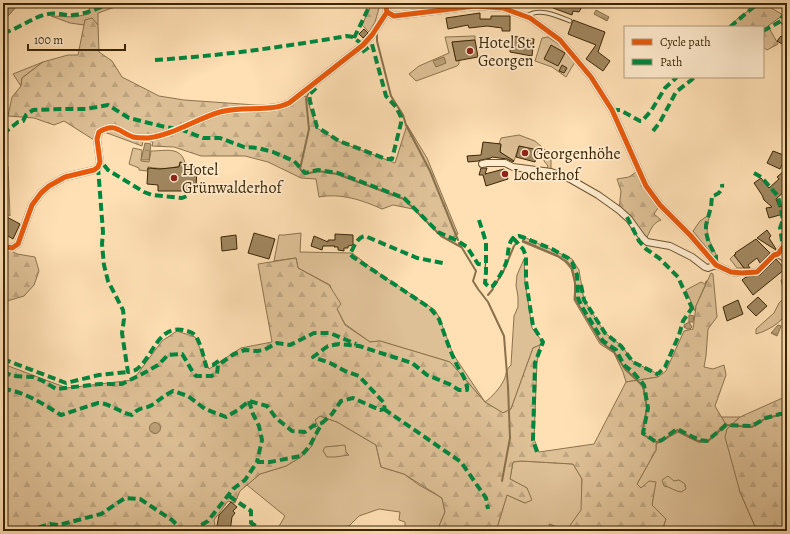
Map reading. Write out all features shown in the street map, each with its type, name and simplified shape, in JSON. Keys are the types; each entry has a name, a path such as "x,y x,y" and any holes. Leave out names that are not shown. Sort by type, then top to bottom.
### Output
{"street":[{"path":"3,246 15,246 32,205 41,193 49,186 61,179 94,170 98,167 100,162 97,140 99,132 104,129 117,128 132,137 150,138 180,129 220,112 236,109 280,107 289,103 363,45 372,35 387,12 385,3"},
{"path":"387,12 394,16 401,16 463,7 486,6 503,8 527,16 560,40 591,77 612,110 646,186 660,205 690,235 716,265 731,272 756,272 774,255 778,254 783,247"},
{"path":"482,164 505,163 513,167 556,173 570,179 598,194 619,210 629,219 642,237 648,242 670,246 692,257 705,267 708,268 716,265"},
{"path":"778,254 787,262"}],"lane":[{"path":"527,16 531,14 548,13 570,21"}],"green space":[{"path":"90,3 126,3 98,13 98,25 92,19 85,20 84,25 70,23 51,16 74,17 89,14"},
{"path":"372,3 380,3 380,5 375,22 369,32 362,25"},
{"path":"759,3 763,3 783,15 768,26 778,44 767,50 764,48 764,26 731,26 738,18"},
{"path":"92,18 98,25 99,52 112,61 122,77 159,96 184,100 270,106 306,96 317,128 340,142 395,163 407,125 427,158 458,234 450,240 444,238 413,209 393,205 382,209 351,198 335,196 319,197 316,179 301,178 268,162 245,156 201,156 174,147 152,146 153,142 143,141 142,146 99,130 94,140 64,121 54,125 34,118 8,116 12,97 21,86 22,78 43,62 68,55 78,55 85,20"},
{"path":"475,36 475,40 452,42 456,60 459,60 459,64 457,66 416,81 409,74 419,66 449,53 445,37"},
{"path":"548,37 563,47 575,62 566,77 552,67 535,61 542,38"},
{"path":"43,62 22,78 21,86 13,74"},
{"path":"519,135 535,141 551,155 551,170 547,168 548,166 544,161 545,152 519,146 514,161 500,152 501,145 499,144 501,138"},
{"path":"133,148 142,150 141,161 149,162 151,151 167,150 180,154 185,163 172,168 148,167 147,171 139,170 139,168 129,164"},
{"path":"3,163 8,166 10,216 3,211"},
{"path":"639,170 660,205 654,214 661,220 653,225 646,239 619,210 621,191 617,179 629,177"},
{"path":"710,214 707,230 709,240 718,262 693,231 700,221"},
{"path":"301,233 300,252 352,253 374,270 435,310 453,354 485,402 450,362 380,341 370,342 345,324 337,309 330,285 298,268 296,258 274,261 279,235"},
{"path":"524,237 572,259 579,270 584,300 605,333 622,346 633,362 654,372 658,377 626,382 614,353 600,344 574,300 575,283 571,269 558,257 522,242"},
{"path":"3,247 17,254 35,257 39,271 34,285 24,296 7,301 3,299"},
{"path":"734,255 744,268 737,268 730,259"},
{"path":"296,258 298,268 329,285 341,304 337,309 345,325 370,342 380,341 450,362 485,402 503,413 511,409 533,348 540,345 537,362 534,439 539,452 594,444 626,382 658,377 666,371 684,331 693,329 696,306 711,273 713,274 717,317 708,329 704,367 713,369 724,365 726,375 715,406 725,423 708,440 704,442 694,440 678,432 656,444 656,450 637,484 641,488 649,481 656,482 652,505 666,519 662,531 566,531 581,510 582,479 573,464 521,461 513,462 510,479 527,488 532,500 525,503 507,495 496,531 437,531 445,512 442,498 404,474 381,467 376,445 337,422 320,416 315,420 319,428 312,446 301,457 286,466 260,474 240,491 235,503 228,501 214,520 216,531 3,531 3,364 67,388 133,380 162,341 177,331 195,337 209,369 241,348 272,342 258,264"},
{"path":"524,259 525,281 532,328 542,341 540,345 533,348 511,409 503,413 485,402 500,386 511,365 514,316 518,307 516,285 517,275"},
{"path":"787,278 788,302 785,314 779,322 765,331 756,334 756,329 774,313 779,303 785,297 781,280"},
{"path":"707,281 695,311 686,290 701,282 705,284"},
{"path":"787,396 787,531 757,531 740,492 725,437 727,429 740,417"},
{"path":"320,416 337,422 376,445 381,467 404,474 419,485 442,498 445,512 437,531 411,531 411,528 405,527 405,522 399,520 400,512 379,509 359,516 349,526 331,530 309,528 282,531 278,528 285,516 247,485 260,474 286,466 301,457 315,420"},
{"path":"721,417 740,417 727,429 740,492 757,531 662,531 666,519 652,505 655,482 641,488 637,484 656,450 656,444 678,432 700,443 725,423"},
{"path":"345,445 346,452 349,455 327,457 323,451 325,447"},
{"path":"521,461 573,464 582,479 582,510 566,531 550,524 551,531 496,531 507,495 525,503 527,488 510,479 513,462"},
{"path":"668,476 674,481 679,480 685,484 686,489 681,492 664,486 662,480"},
{"path":"549,524 566,531 551,531"}],"water":[{"path":"3,3 16,3 17,6 8,16 3,17"},
{"path":"596,10 609,17 607,21 594,14"},
{"path":"444,57 446,63 436,67 433,61"},
{"path":"145,143 151,144 149,160 141,160"},
{"path":"689,315 694,316 693,322 689,322"},
{"path":"689,322 692,327 687,329 684,325"},
{"path":"778,325 781,326 777,336 771,333"},
{"path":"153,423 157,423 159,424 159,432 153,433 150,430 150,426"}],"building":[{"path":"554,3 584,3 579,12 573,11 572,15 553,8"},
{"path":"480,13 480,19 491,19 491,16 510,16 510,31 502,31 502,28 487,26 469,28 468,25 448,29 446,18"},
{"path":"573,20 605,32 598,52 610,61 603,71 586,59 596,45 568,34"},
{"path":"364,29 368,33 363,38 359,34"},
{"path":"511,36 534,39 532,56 510,52"},
{"path":"781,36 787,40 784,45 777,41"},
{"path":"475,40 478,57 456,61 452,42"},
{"path":"551,45 565,53 558,66 544,59"},
{"path":"562,65 567,68 564,73 559,71"},
{"path":"483,142 501,144 500,152 514,161 492,157 468,162 467,156 481,155"},
{"path":"519,146 538,150 535,162 516,157"},
{"path":"773,151 786,156 780,169 767,163"},
{"path":"180,162 191,164 197,169 196,187 186,187 186,191 158,191 158,185 147,184 148,168 160,169 179,167"},
{"path":"481,168 487,168 485,174 504,169 508,179 486,186 483,175 479,175"},
{"path":"784,171 787,174 787,186 784,189 786,190 776,199 779,207 787,204 787,213 769,218 766,208 772,207 764,200 754,183 761,178 769,188 779,179 777,177"},
{"path":"3,215 20,224 13,239 3,233"},
{"path":"767,230 771,236 769,238 776,250 757,238"},
{"path":"254,233 275,239 269,259 248,253"},
{"path":"335,234 353,235 353,245 348,246 348,248 344,248 344,251 338,250 338,247 334,247 335,246 323,246 322,250 311,246 314,236 328,242 328,240 335,240"},
{"path":"236,235 237,249 222,251 221,237"},
{"path":"756,239 770,253 760,263 757,258 748,265 750,268 744,268 734,255"},
{"path":"776,259 785,269 753,295 742,280 746,277 760,275"},
{"path":"758,297 767,306 756,316 747,307"},
{"path":"738,300 743,314 727,321 723,307"},
{"path":"231,502 237,507 233,511 235,513 232,517 230,531 216,531 219,515"}],"waterway":[{"path":"377,32 377,41 391,96 403,115 406,125 430,171 458,240"},
{"path":"310,89 306,99 309,129 300,169 305,174 318,171 337,174 404,199 441,236 461,247"},
{"path":"523,241 558,256 566,261 572,268 575,283 575,299 601,342 614,352 625,369 643,386 647,408 642,434 656,442 662,441 677,430 698,441 708,441 726,425 752,427 766,418 787,415"},
{"path":"495,285 517,242"},
{"path":"459,243 476,271 473,281 488,302 504,336 510,438 502,481"},
{"path":"488,295 493,289"}],"marked path":[{"path":"3,33 42,16 51,14 78,14 111,3"},
{"path":"354,38 371,3"},
{"path":"731,26 757,4"},
{"path":"787,13 782,17 781,21 787,27"},
{"path":"764,30 781,21"},
{"path":"155,60 251,51 347,36 353,37 363,45"},
{"path":"316,88 309,95 317,127 339,141 386,159 392,159 401,123 401,117 396,107 386,96 370,37"},
{"path":"362,52 372,45"},
{"path":"612,110 620,110 642,121 651,111 665,88 676,78"},
{"path":"653,131 660,122 676,92 694,78"},
{"path":"3,134 18,122 23,121 26,115 33,110 86,109 108,105 129,118 165,127 180,129 203,138 220,138 244,147 258,148 273,152 294,161 305,173 318,170 338,173 404,198 438,232 467,247 478,264 486,265"},
{"path":"104,165 108,170 144,192 152,195 182,198 187,196 188,190"},
{"path":"98,167 104,265 108,281 123,310 124,319 122,333 128,372 134,371 143,364 162,337 168,332 175,330 183,330 191,332 195,335 200,345 206,366 213,365 220,360"},
{"path":"754,173 761,177 778,196 783,220 780,228 783,247"},
{"path":"716,263 716,256 709,244 706,225 711,207 712,196 720,192 722,189 722,184"},
{"path":"627,217 639,241 678,277 692,311"},
{"path":"479,220 486,242 485,283 489,287 493,286 499,278 507,260 511,241 513,238 519,236 552,249 572,262 577,275 578,298 582,307 603,341 616,350 624,365 633,372 644,385 648,408 643,433 656,442 662,440 677,429 699,440 707,441 726,425 752,426 766,418 780,414 787,414"},
{"path":"191,531 208,521 233,489 245,480 257,462 270,462 301,456 309,447 322,423 332,414 341,401 353,398 380,410 384,409 385,404 359,376 313,357 328,346 339,344 359,346 412,363 427,375 459,390 467,390 465,379 453,356 439,319 430,308 350,254 358,240 365,236 417,258 443,263"},
{"path":"513,238 523,249 526,256 526,281 533,326 543,342 535,363 533,440 537,452"},
{"path":"581,285 584,300 605,333 621,346 633,362 657,374 665,367 679,335 683,321 692,308"},
{"path":"3,372 13,376 33,377 56,389 100,384 122,384 158,365 168,355 182,354 196,376 211,376 217,374 218,365 234,354 245,350 264,350 277,343 290,345 314,333 330,333 356,344"},
{"path":"3,359 66,383 99,375 128,372"},
{"path":"3,389 26,395 61,415 98,403 102,403 132,415 138,410 152,405 173,391 188,396 205,409 226,417 249,401 267,406 276,418 292,431 305,432 313,426 322,423"},
{"path":"249,401 259,426 262,440 257,462"},
{"path":"384,409 461,462 486,498 488,509"},
{"path":"229,496 251,511 251,523 265,531"},
{"path":"27,531 50,524 59,525 101,514 125,498 140,499 172,520 180,528 187,531"}],"cycle path":[{"path":"385,3 387,12 394,16 475,6 503,8 530,18 560,40 591,77 612,110 646,186 660,205 690,235 716,265 731,272 757,272 774,255 778,254 783,247"},
{"path":"3,246 12,248 18,244 32,205 41,193 49,186 65,177 94,170 98,167 100,162 97,139 99,132 104,129 113,128 133,137 148,138 166,134 228,110 272,108 289,103 363,45 372,35 387,12"}],"place":[{"name":"Hotel St. Georgen","path":"470,51"},
{"name":"Georgenhöhe","path":"525,153"},
{"name":"Locherhof","path":"505,174"},
{"name":"Hotel Grünwalderhof","path":"174,178"}]}
